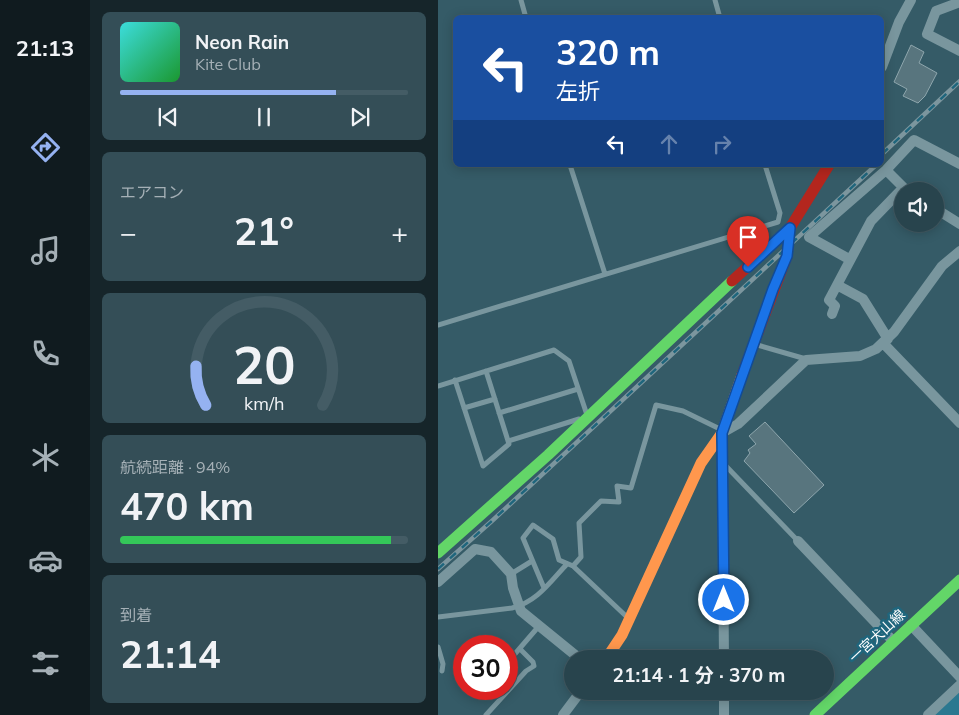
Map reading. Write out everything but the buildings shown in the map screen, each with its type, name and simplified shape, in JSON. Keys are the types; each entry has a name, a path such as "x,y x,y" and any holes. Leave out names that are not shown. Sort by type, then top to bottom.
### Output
{"street":[{"path":"960,2 936,11 928,34 960,51"},
{"path":"884,62 908,3"},
{"path":"850,259 809,237 886,170 914,140 960,164"},
{"path":"438,553 548,455 587,416 790,228 827,167"},
{"path":"886,170 897,182"},
{"path":"832,314 835,306 829,300 850,259 871,221 894,200"},
{"path":"944,214 960,224"},
{"path":"612,650 622,635 701,463 722,433 773,289 787,256 790,228"},
{"path":"722,433 738,424 806,360 860,356 886,341 942,266 960,251"},
{"path":"837,285 862,299 886,341 960,423"},
{"path":"722,433 724,650"},
{"path":"798,541 893,641"},
{"path":"438,582 475,549 491,552 511,574 518,607 569,650"},
{"name":"一宮犬山線","path":"815,715 960,580"},
{"path":"911,625 960,677"},
{"path":"928,715 960,685"},
{"path":"563,715 574,700"},
{"path":"724,700 724,715"}],"lane":[{"path":"521,0 525,15"},
{"path":"715,0 719,15"},
{"path":"571,167 605,274"},
{"path":"438,325 778,222 780,213 766,167"},
{"path":"754,344 806,360"},
{"path":"438,386 554,350 569,361 587,416 508,441"},
{"path":"455,380 483,466 509,444 486,371"},
{"path":"499,413 578,389"},
{"path":"464,408 495,399"},
{"path":"438,617 518,607 535,598 581,557 579,523 601,501 619,502 617,486 631,488 656,405 683,411 722,430 722,433"},
{"path":"723,464 798,541"},
{"path":"544,588 523,538 533,524 553,539 559,560 570,565 629,619"},
{"path":"511,574 532,561"},
{"path":"518,679 534,666 533,662 520,649 540,626"},
{"path":"438,647 444,664 442,671"},
{"path":"488,714 499,700"}],"shaded area":[{"path":"959,685 959,715 928,715"}],"railway":[{"path":"884,152 960,81"},
{"path":"438,569 874,167"}],"traffic: fast":[{"path":"438,553 548,455 732,281"},
{"path":"815,715 960,580"}],"traffic: slow":[{"path":"612,650 622,635 701,463 722,433 742,375"}],"traffic: jam":[{"path":"732,281 790,228 828,167"},
{"path":"742,375 787,256 790,228"}],"route":[{"path":"724,600 724,445 722,433 773,289 787,256 790,228 748,267"}]}
